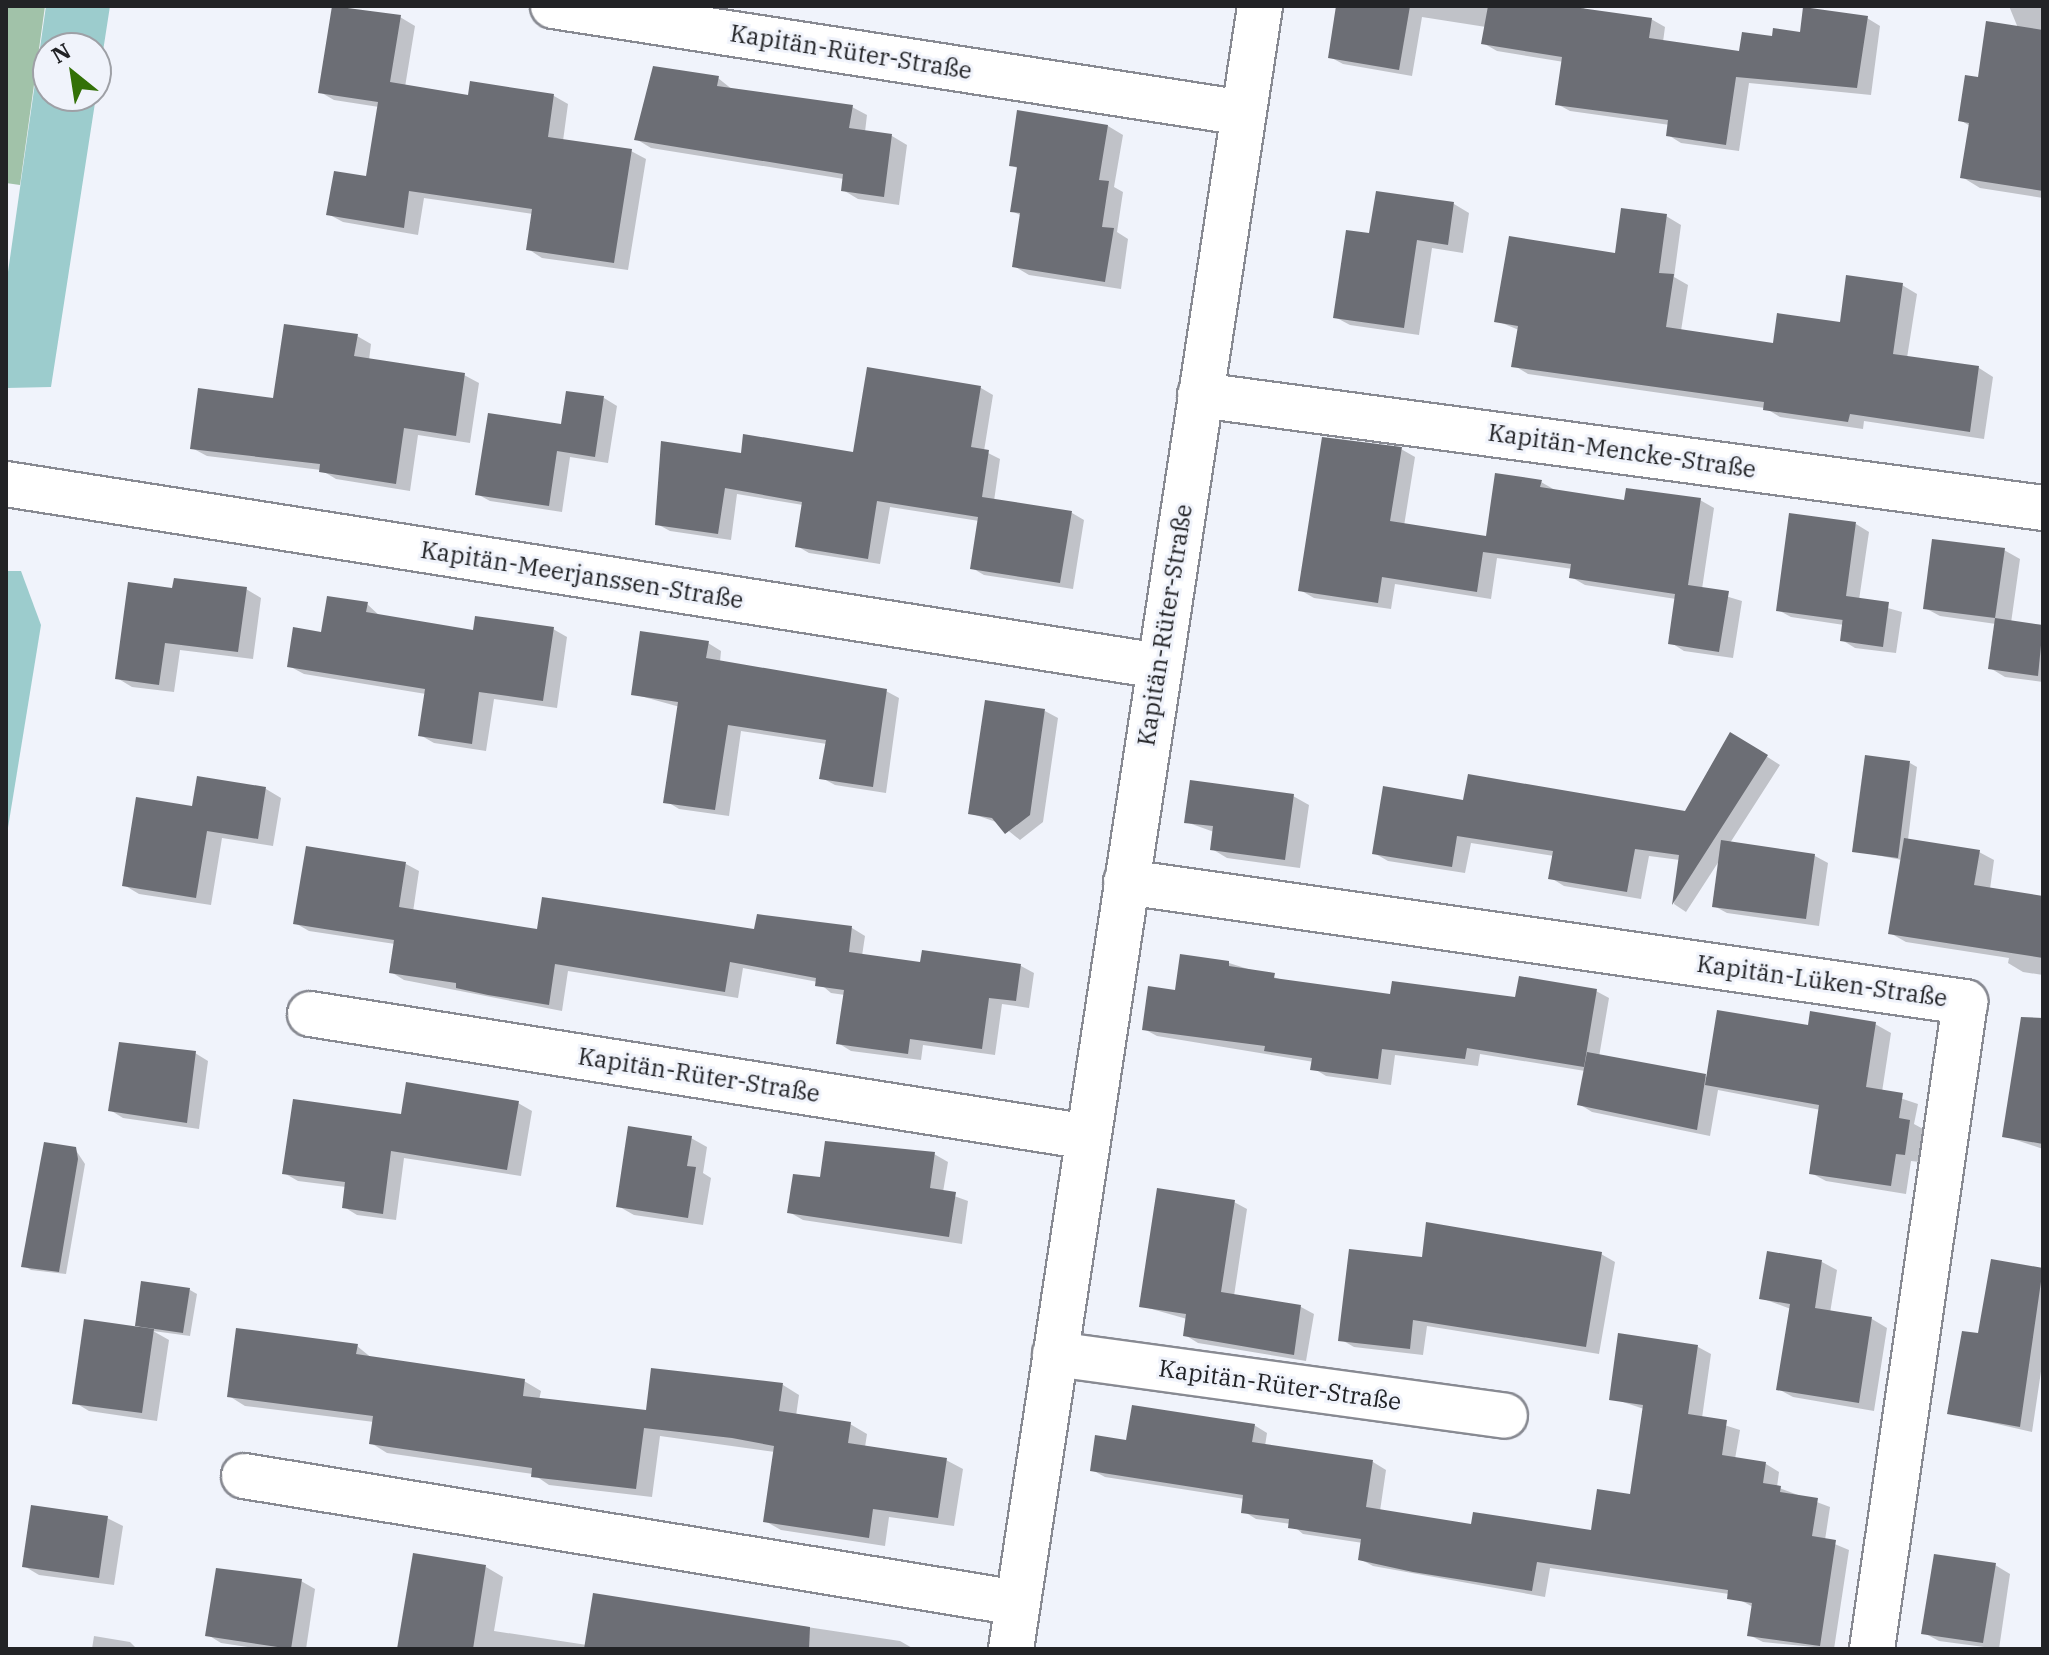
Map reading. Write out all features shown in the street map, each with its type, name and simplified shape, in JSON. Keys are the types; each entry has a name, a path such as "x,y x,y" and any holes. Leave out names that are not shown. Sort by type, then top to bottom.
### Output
{"street":[{"name":"Kapitän-Rüter-Straße","path":"553,6 1244,113"},
{"name":"Kapitän-Rüter-Straße","path":"1011,1649 1260,6"},
{"name":"Kapitän-Mencke-Straße","path":"1200,395 2043,508"},
{"name":"Kapitän-Meerjanssen-Straße","path":"6,484 1159,666"},
{"name":"Kapitän-Lüken-Straße","path":"1126,882 1965,1002 1872,1649"},
{"name":"Kapitän-Rüter-Straße","path":"310,1014 1088,1137"},
{"name":"Kapitän-Rüter-Straße","path":"1055,1354 1505,1416"},
{"path":"244,1476 1018,1603"}],"green space":[{"path":"6,6 45,6 41,32 32,32 32,99 20,185 6,183"}],"water":[{"path":"46,6 110,6 106,32 42,32"},
{"path":"32,104 32,112 94,112 51,387 6,388 6,286"},
{"path":"6,571 21,571 41,625 6,840"}],"building":[{"path":"332,6 401,15 390,82 468,95 470,81 554,94 548,137 632,149 614,263 526,250 532,209 409,191 404,228 326,215 334,171 366,176 378,102 318,93"},
{"path":"1336,6 1410,6 1399,70 1328,58"},
{"path":"1488,6 1566,6 1652,18 1649,38 1739,51 1742,32 1772,36 1773,28 1800,32 1803,7 1868,16 1857,88 1736,77 1726,145 1666,136 1668,120 1555,105 1562,57 1481,44"},
{"path":"1986,21 2043,30 2043,191 1960,178 1969,123 1958,121 1965,75 1978,77"},
{"path":"653,66 719,76 717,86 853,105 849,128 892,134 884,197 841,191 843,174 634,140"},
{"path":"1017,110 1108,125 1099,180 1109,181 1102,227 1114,228 1105,282 1012,267 1020,213 1010,212 1017,167 1009,166"},
{"path":"1376,191 1454,202 1448,245 1417,240 1404,328 1333,318 1346,230 1369,233"},
{"path":"1621,208 1667,214 1659,273 1674,274 1666,327 1773,343 1777,313 1840,322 1846,275 1903,283 1893,354 1979,366 1970,432 1850,414 1848,422 1763,410 1764,402 1511,367 1518,326 1494,322 1509,236 1615,253"},
{"path":"284,324 358,334 354,356 465,373 456,436 404,428 396,484 319,472 320,464 190,449 198,388 273,398"},
{"path":"867,367 981,386 971,447 989,450 982,497 1072,511 1060,583 970,569 978,517 877,501 868,559 795,547 802,502 725,488 718,534 655,525 661,441 741,453 743,434 853,452"},
{"path":"566,391 604,396 595,457 557,451 549,506 475,495 488,413 561,424"},
{"path":"1322,437 1402,447 1390,521 1486,536 1495,473 1542,480 1540,487 1624,500 1626,488 1701,498 1688,585 1729,591 1719,652 1668,644 1675,594 1569,578 1571,564 1483,552 1477,592 1382,577 1378,603 1298,591"},
{"path":"1789,513 1856,522 1846,596 1889,602 1883,647 1840,641 1843,620 1776,611"},
{"path":"1932,539 2005,548 1995,618 1923,609"},
{"path":"174,578 247,587 238,652 165,643 159,685 115,679 128,582 172,588"},
{"path":"327,596 368,602 366,612 473,630 475,616 554,627 543,701 479,692 472,744 418,736 425,689 287,667 293,627 321,632"},
{"path":"1995,618 2043,625 2038,676 1988,669"},
{"path":"640,631 709,641 706,658 887,689 873,787 819,779 826,740 728,725 715,810 663,803 678,702 631,695"},
{"path":"985,700 1045,709 1030,815 1005,834 992,818 968,814"},
{"path":"1730,732 1768,755 1672,905 1679,855 1635,849 1627,892 1548,879 1553,851 1457,836 1452,867 1372,854 1383,786 1463,800 1468,774 1685,811"},
{"path":"1865,755 1910,761 1898,858 1852,852"},
{"path":"197,776 266,787 258,839 207,831 196,898 122,886 136,797 192,806"},
{"path":"1190,780 1294,794 1285,860 1210,850 1213,826 1184,823"},
{"path":"1904,838 1980,850 1974,885 2043,896 2043,958 1888,934"},
{"path":"1721,840 1815,854 1806,919 1712,907"},
{"path":"306,846 406,862 399,907 537,929 542,897 754,929 757,914 852,926 849,952 920,962 922,950 1021,964 1016,1001 989,998 982,1049 910,1039 908,1054 836,1044 844,990 815,986 816,978 730,962 725,992 555,964 549,1005 488,995 456,988 456,983 389,973 394,940 293,924"},
{"path":"1180,954 1229,961 1229,966 1275,973 1274,978 1390,994 1392,981 1515,997 1519,976 1597,989 1584,1067 1467,1048 1465,1059 1382,1049 1378,1079 1310,1070 1312,1058 1264,1051 1265,1046 1142,1030 1148,986 1175,990"},
{"path":"1717,1010 1808,1025 1810,1011 1876,1022 1866,1087 1903,1093 1899,1118 1910,1120 1905,1155 1896,1154 1891,1186 1809,1174 1819,1105 1705,1085"},
{"path":"2021,1017 2043,1018 2043,1144 2002,1137"},
{"path":"119,1042 196,1051 187,1123 108,1111"},
{"path":"1587,1052 1706,1074 1697,1130 1577,1105"},
{"path":"406,1082 519,1101 507,1170 391,1151 383,1214 342,1208 345,1182 282,1174 293,1099 401,1114"},
{"path":"628,1126 692,1136 687,1166 696,1167 688,1218 616,1207"},
{"path":"825,1141 935,1152 930,1188 956,1192 949,1237 787,1213 793,1174 820,1177"},
{"path":"44,1142 76,1147 78,1159 59,1272 21,1267"},
{"path":"1157,1188 1235,1200 1221,1292 1301,1305 1294,1355 1183,1336 1186,1314 1139,1307"},
{"path":"1426,1222 1602,1252 1586,1347 1413,1320 1410,1349 1338,1341 1349,1249 1422,1257"},
{"path":"1767,1251 1822,1260 1815,1308 1872,1317 1859,1403 1776,1390 1790,1304 1759,1299"},
{"path":"1991,1259 2043,1268 2020,1427 1947,1414 1962,1331 1978,1333"},
{"path":"141,1281 190,1288 183,1333 135,1326"},
{"path":"84,1319 154,1329 142,1413 72,1404"},
{"path":"236,1328 358,1344 356,1354 525,1379 523,1396 646,1410 651,1368 783,1383 779,1411 851,1422 848,1443 947,1458 938,1518 873,1509 869,1538 763,1522 774,1446 732,1438 644,1428 636,1489 531,1477 532,1468 369,1444 373,1416 227,1397"},
{"path":"1618,1333 1698,1345 1688,1414 1727,1420 1722,1455 1766,1462 1763,1483 1781,1486 1780,1492 1818,1498 1812,1536 1836,1540 1820,1646 1747,1636 1752,1603 1727,1599 1728,1590 1537,1562 1532,1591 1413,1572 1358,1560 1361,1539 1288,1528 1289,1519 1241,1513 1243,1495 1090,1471 1095,1435 1126,1440 1132,1405 1255,1424 1252,1442 1373,1460 1366,1507 1471,1524 1473,1512 1591,1530 1597,1489 1630,1494 1643,1405 1609,1400"},
{"path":"31,1505 108,1516 99,1578 22,1567"},
{"path":"413,1553 486,1565 473,1649 397,1649"},
{"path":"1934,1554 1996,1563 1983,1643 1921,1634"},
{"path":"216,1568 302,1579 291,1649 205,1636"},
{"path":"593,1593 810,1627 809,1649 584,1649"}]}
